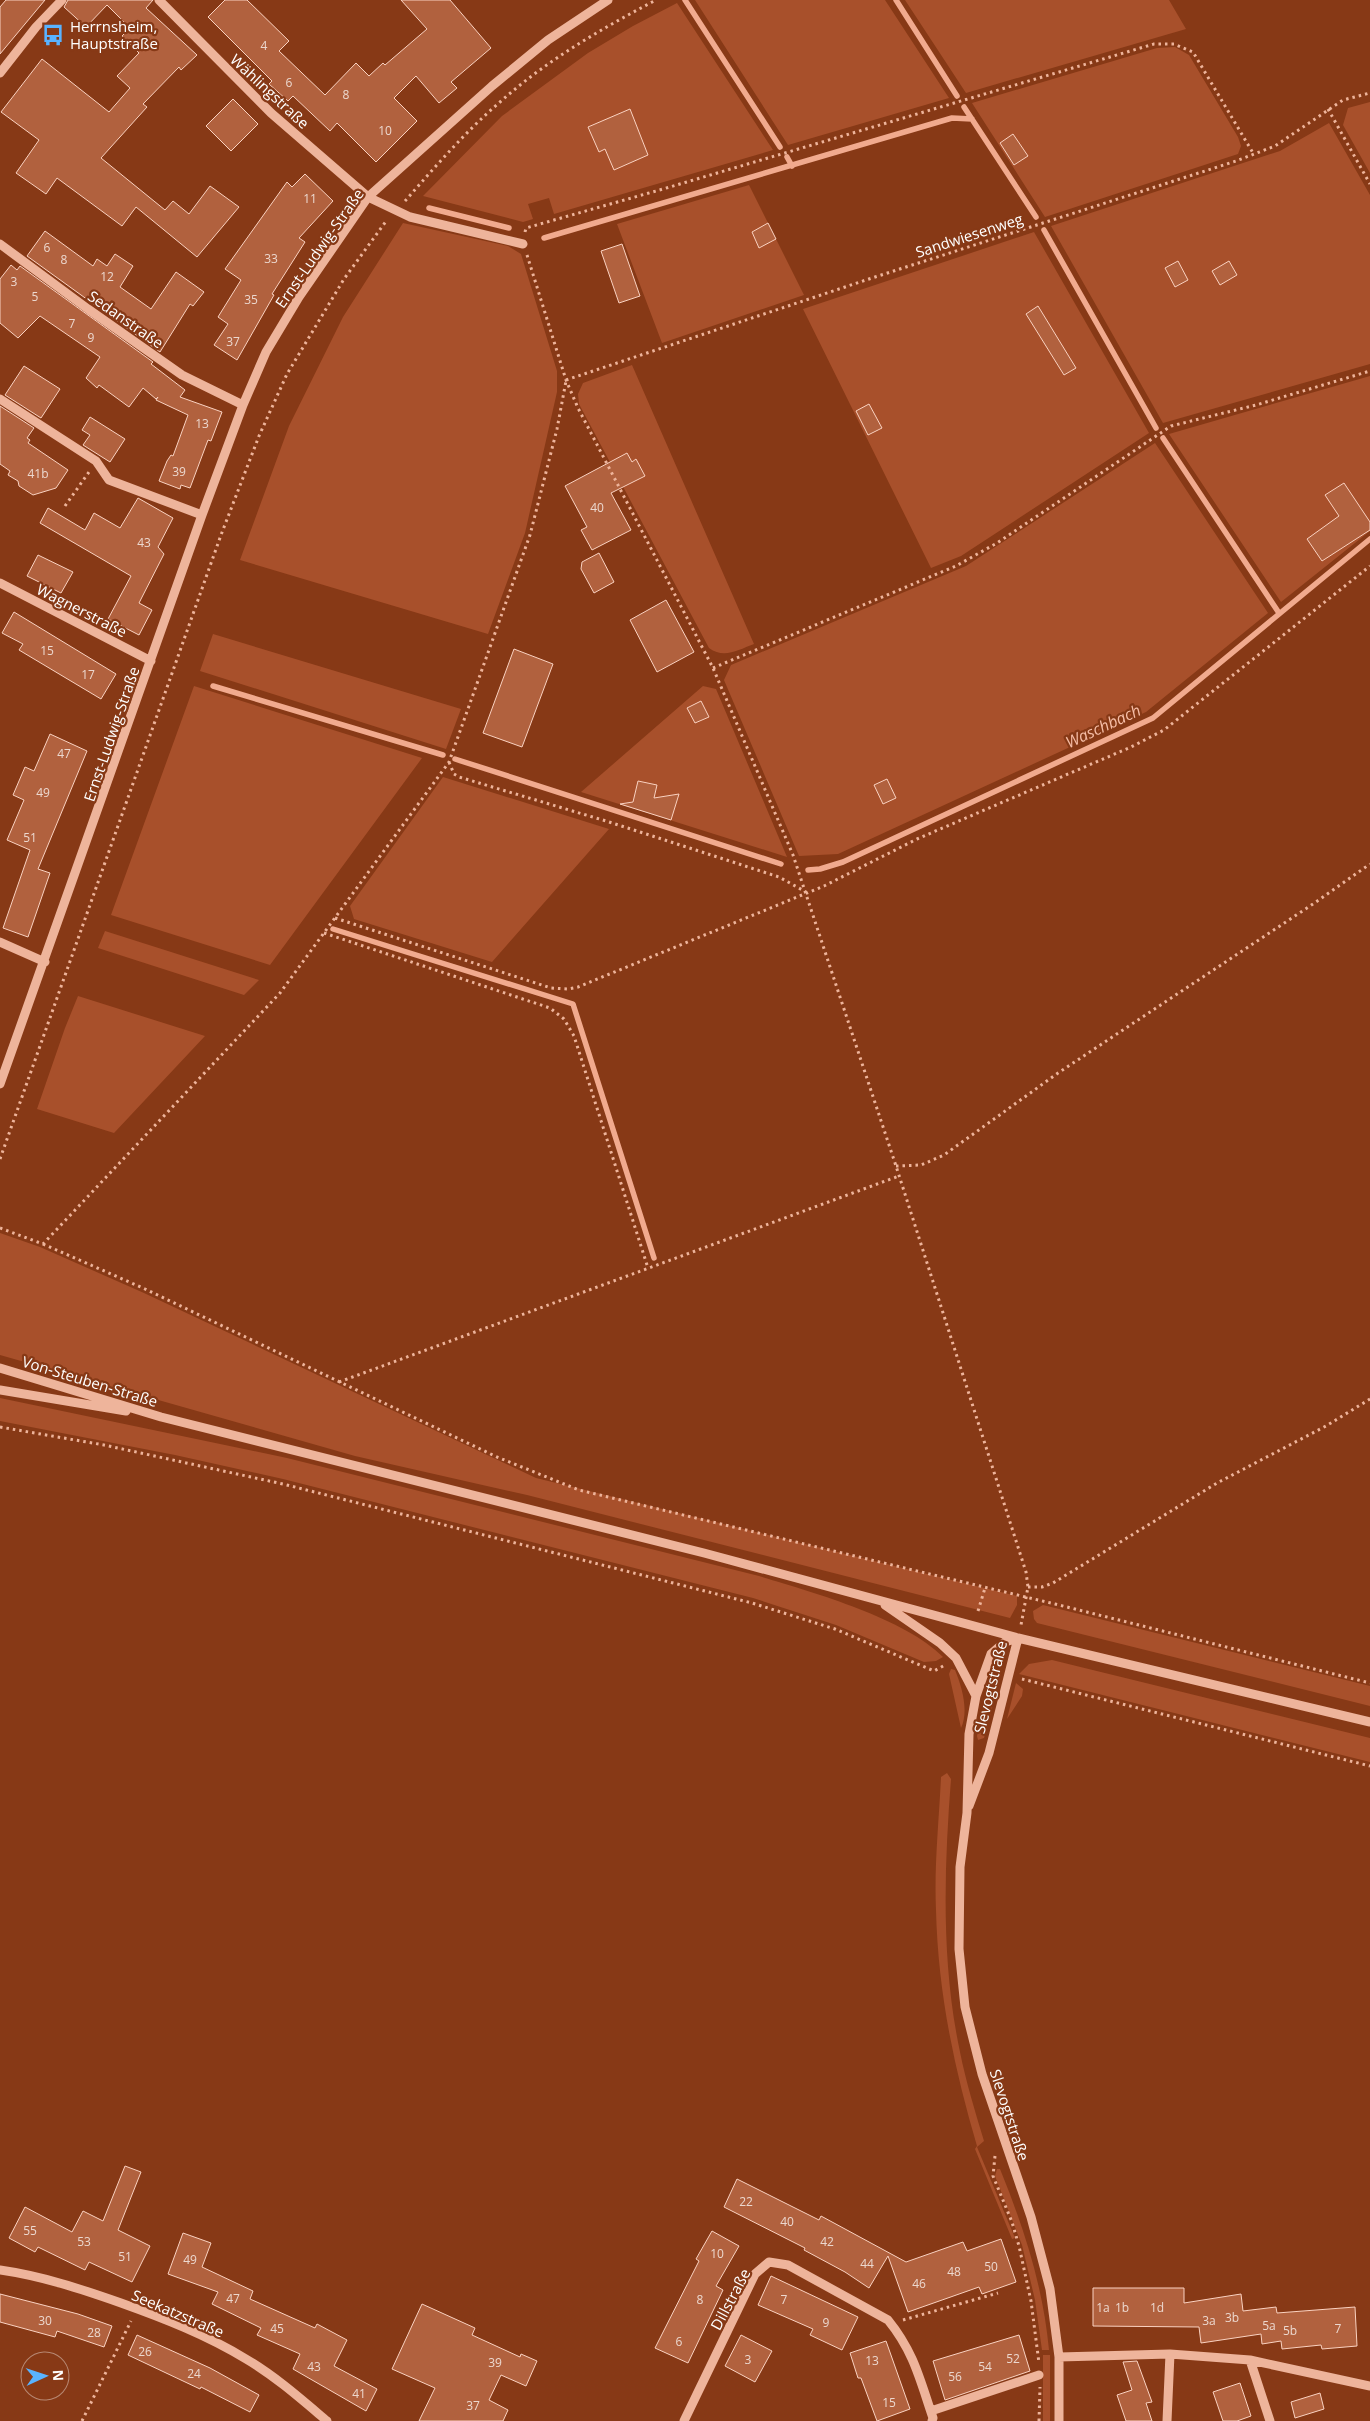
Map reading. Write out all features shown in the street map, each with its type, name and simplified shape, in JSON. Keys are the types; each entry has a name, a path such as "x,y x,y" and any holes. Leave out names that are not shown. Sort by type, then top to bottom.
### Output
{"street":[{"path":"0,74 36,27 62,0"},
{"name":"Wählingstraße","path":"159,0 272,113 368,198 395,211 523,244"},
{"name":"Ernst-Ludwig-Straße","path":"0,1084 45,962 202,515 266,352 300,297 368,198 548,40 608,0"},
{"name":"Sedanstraße","path":"0,244 182,375 244,405"},
{"path":"0,398 96,462 109,480 202,515"},
{"name":"Wagnerstraße","path":"0,583 151,660"},
{"path":"0,942 45,962"},
{"name":"Von-Steuben-Straße","path":"0,1368 160,1417"},
{"name":"Von-Steuben-Straße","path":"0,1390 160,1417"},
{"path":"160,1417 704,1553 1018,1638 1370,1722"},
{"name":"Slevogtstraße","path":"878,1600 940,1643 956,1658 976,1696"},
{"name":"Slevogtstraße","path":"1018,1638 1005,1642 990,1654 976,1696 969,1734 967,1813 959,1875 958,1917 961,1968 969,2024 999,2129 1031,2217 1043,2259 1056,2323 1059,2357 1059,2421"},
{"name":"Slevogtstraße","path":"967,1813 989,1753 1018,1638"},
{"name":"Dillstraße","path":"684,2421 755,2274 769,2262 788,2265 891,2324 900,2334 912,2357 931,2411 932,2421"},
{"name":"Seekatzstraße","path":"0,2270 28,2274 76,2287 187,2329 246,2359 277,2380 327,2421"},
{"path":"1059,2357 1170,2354 1250,2360 1370,2386"},
{"path":"1168,2421 1170,2354"},
{"path":"1250,2360 1270,2421"},
{"path":"931,2411 1039,2375"}],"path":[{"path":"0,1160 221,535 259,436 287,374 344,279 374,236 445,156 499,102 556,58 602,28 656,0"},
{"path":"1018,1638 1028,1587 1021,1554 807,892 713,668 578,408 566,380 523,244 526,228 1154,44 1174,44 1193,52 1253,154"},
{"name":"Sandwiesenweg","path":"566,380 875,277 1236,161 1275,146 1343,100 1370,93"},
{"path":"1328,109 1370,184"},
{"path":"713,668 956,566 997,542 1171,426 1256,405 1370,371"},
{"path":"43,1244 280,993 449,762 530,535 557,429 566,380"},
{"path":"65,506 96,462"},
{"path":"335,918 551,988 568,989 807,892 918,839 1131,747 1164,730 1370,566"},
{"path":"449,762 454,774 459,777 606,821 779,877 807,892"},
{"path":"896,1166 921,1165 944,1155 1058,1073 1314,904 1370,864"},
{"path":"324,933 550,1008 564,1019 574,1036 648,1268"},
{"path":"339,1382 899,1176"},
{"path":"0,1228 43,1244 127,1281 497,1457 579,1490 1026,1597 1370,1683"},
{"path":"1028,1587 1042,1587 1053,1583 1217,1483 1326,1426 1370,1399"},
{"path":"0,1427 174,1460 452,1526 752,1603 835,1629 934,1671 950,1663"},
{"path":"978,1611 985,1588"},
{"path":"1019,1678 1370,1766"},
{"path":"999,2129 993,2176 1012,2222 1026,2274 1031,2301 1039,2375 1039,2421"},
{"path":"891,2324 998,2293"},
{"path":"82,2421 136,2309"}],"shaded area":[{"path":"695,0 885,0 949,98 788,145"},
{"path":"905,0 1169,0 1186,29 966,93"},
{"path":"677,3 773,150 554,214 549,198 528,204 533,219 523,222 423,196 502,116 588,53"},
{"path":"1175,47 1189,55 1238,137 1241,146 1238,154 1045,217 972,103 1157,48"},
{"path":"1370,102 1370,173 1343,125 1348,108"},
{"path":"1329,123 1370,195 1370,364 1163,423 1051,226 1280,151"},
{"path":"749,185 804,295 662,343 617,224"},
{"path":"403,223 508,246 521,254 557,371 557,392 525,533 488,634 240,560 289,426 343,317"},
{"path":"1034,232 1149,433 961,556 931,568 803,309"},
{"path":"632,365 754,644 737,651 720,653 709,648 579,404 578,394 583,383"},
{"path":"1370,376 1370,531 1281,602 1169,434"},
{"path":"1155,443 1268,613 1146,712 838,854 799,856 724,680 731,665 966,566"},
{"path":"213,634 461,709 446,749 200,671"},
{"path":"194,686 422,758 270,965 111,915"},
{"path":"703,686 716,689 787,857 581,792"},
{"path":"443,777 609,829 492,962 354,919 350,906"},
{"path":"105,931 259,980 244,995 98,948"},
{"path":"78,996 205,1036 114,1133 37,1109"},
{"path":"0,1233 40,1247 144,1293 536,1478 1017,1596 1017,1605 1010,1618 527,1495 355,1456 0,1355"},
{"path":"0,1398 287,1458 759,1576 830,1598 882,1618 906,1630 943,1657 936,1661 924,1662 836,1625 753,1598 283,1479 175,1455 0,1421"},
{"path":"1043,1605 1370,1686 1370,1706 1037,1623 1034,1619 1033,1611"},
{"path":"1052,1660 1370,1738 1370,1762 1019,1674 1029,1664"},
{"path":"951,1669 955,1670 964,1699 964,1714 961,1728 949,1674"},
{"path":"992,1677 1000,1678 984,1738 978,1740 977,1736"},
{"path":"1016,1683 1023,1689 1022,1696 1007,1719"},
{"path":"947,1773 951,1779 947,1847 946,1916 947,1950 954,2018 965,2074 984,2141 977,2147 1015,2238 1012,2239 975,2149 977,2146 954,2059 944,2000 937,1940 936,1877 941,1777"},
{"path":"997,2169 1000,2169 1009,2191 1031,2258 1042,2303 1049,2350 1042,2350 1035,2300 1022,2245 995,2176"},
{"path":"1043,2355 1050,2355 1050,2421 1043,2421"}],"building":[{"path":"6,0 45,0 0,54 0,7"},
{"path":"68,0 153,0 146,8 197,55 181,70 179,67 143,104 147,107 101,158 165,210 173,201 189,214 210,186 239,207 197,257 136,207 122,226 57,178 46,194 16,173 39,140 1,112 42,59 109,112 130,88 117,76 139,53 122,36 130,28 107,5 86,27 64,7"},
{"path":"225,0 247,0 289,41 279,51 325,95 356,63 369,76 383,63 385,65 427,29 401,0 450,0 491,48 451,82 457,88 439,103 416,76 394,98 417,121 376,162 337,123 330,131 293,96 288,101 269,84 272,81 208,17"},
{"path":"233,99 258,124 231,151 206,126"},
{"path":"630,109 648,155 614,170 605,149 599,152 588,127"},
{"path":"1013,134 1028,156 1014,165 1000,143"},
{"path":"305,174 333,201 299,238 305,242 272,294 274,295 237,360 214,345 228,324 218,317 241,280 225,269 287,182 292,187"},
{"path":"768,223 776,239 759,248 752,232"},
{"path":"45,231 93,266 97,259 107,266 115,254 133,266 120,287 151,309 176,272 204,292 193,306 190,304 160,352 27,256"},
{"path":"622,244 640,296 619,303 601,251"},
{"path":"1178,261 1188,280 1175,287 1165,268"},
{"path":"1229,261 1237,275 1220,285 1212,271"},
{"path":"11,265 17,270 20,266 153,362 151,364 185,390 180,397 222,412 211,441 208,440 190,488 181,485 180,489 159,481 167,461 171,455 173,456 188,415 156,400 158,397 156,399 143,388 129,407 99,385 97,388 86,378 100,357 40,316 18,338 0,323 0,279"},
{"path":"1038,306 1076,368 1064,375 1026,314"},
{"path":"24,366 60,389 41,418 5,395"},
{"path":"869,404 882,428 868,435 856,411"},
{"path":"0,406 34,428 27,438 30,440 28,443 68,470 56,488 33,495 19,486 18,481 8,475 10,471 0,464"},
{"path":"90,417 125,439 110,462 83,445 90,435 82,430"},
{"path":"627,453 632,462 636,459 645,476 611,493 631,530 592,550 581,530 587,527 565,486"},
{"path":"1344,483 1370,522 1370,530 1322,561 1307,539 1339,516 1325,495"},
{"path":"138,498 173,518 158,547 164,554 139,603 152,610 139,635 108,619 131,576 40,523 48,508 85,530 94,513 120,528"},
{"path":"599,553 614,582 594,593 581,569 582,562"},
{"path":"38,555 73,572 61,593 27,576"},
{"path":"666,600 694,652 657,672 630,620"},
{"path":"14,612 116,674 101,699 19,650 23,644 2,633"},
{"path":"514,649 553,664 522,747 483,733"},
{"path":"701,701 709,717 695,723 687,708"},
{"path":"50,734 87,751 38,869 50,873 28,937 3,928 30,850 7,840 24,800 13,795 25,767 34,771"},
{"path":"887,779 896,798 883,804 874,785"},
{"path":"638,781 657,785 654,798 679,794 671,820 620,804 633,802"},
{"path":"125,2166 141,2172 118,2230 150,2246 132,2282 89,2262 85,2270 38,2247 35,2252 9,2238 25,2207 72,2232 83,2211 103,2221"},
{"path":"737,2179 819,2220 821,2216 906,2262 963,2242 967,2251 1001,2239 1016,2282 982,2294 979,2287 908,2312 888,2256 869,2288 845,2272 804,2250 805,2248 724,2207"},
{"path":"712,2231 739,2246 716,2286 723,2290 688,2363 655,2348 699,2261 696,2259"},
{"path":"183,2233 211,2243 202,2267 253,2291 250,2299 315,2328 317,2324 347,2340 334,2366 377,2389 366,2411 293,2369 300,2354 257,2335 261,2328 212,2304 218,2292 168,2274"},
{"path":"771,2276 858,2317 842,2350 810,2335 813,2329 758,2305"},
{"path":"1093,2288 1184,2288 1184,2303 1241,2294 1243,2311 1276,2307 1277,2313 1355,2307 1357,2346 1322,2349 1321,2345 1282,2349 1281,2341 1262,2344 1261,2334 1201,2343 1199,2327 1093,2326"},
{"path":"0,2294 78,2314 112,2326 104,2347 57,2331 55,2337 0,2322"},
{"path":"422,2304 475,2328 472,2335 520,2357 521,2354 537,2361 526,2386 501,2375 489,2400 508,2410 503,2421 419,2421 435,2388 392,2369"},
{"path":"137,2335 210,2368 259,2395 250,2412 201,2387 200,2389 128,2355"},
{"path":"741,2335 772,2351 755,2382 725,2366"},
{"path":"1019,2335 1030,2371 945,2400 933,2361"},
{"path":"886,2341 910,2409 877,2421 861,2378 858,2378 850,2353"},
{"path":"1137,2361 1152,2402 1146,2403 1152,2421 1126,2421 1117,2395 1132,2390 1123,2362"},
{"path":"1240,2383 1251,2416 1237,2421 1223,2421 1213,2392"},
{"path":"1320,2393 1324,2409 1295,2418 1291,2402"}],"waterway":[{"path":"685,0 780,147"},
{"path":"896,0 957,96"},
{"path":"964,107 1036,217"},
{"path":"544,238 952,118 972,119"},
{"path":"787,157 792,166"},
{"path":"429,208 509,228"},
{"path":"1044,230 1156,428"},
{"path":"1163,438 1279,613"},
{"name":"Waschbach","path":"808,870 820,869 843,862 1153,718 1370,539"},
{"path":"213,686 443,755"},
{"path":"455,759 781,864"},
{"path":"333,929 573,1004 654,1258"}],"place":[{"name":"Herrnsheim, Hauptstraße","path":"53,35"}]}
